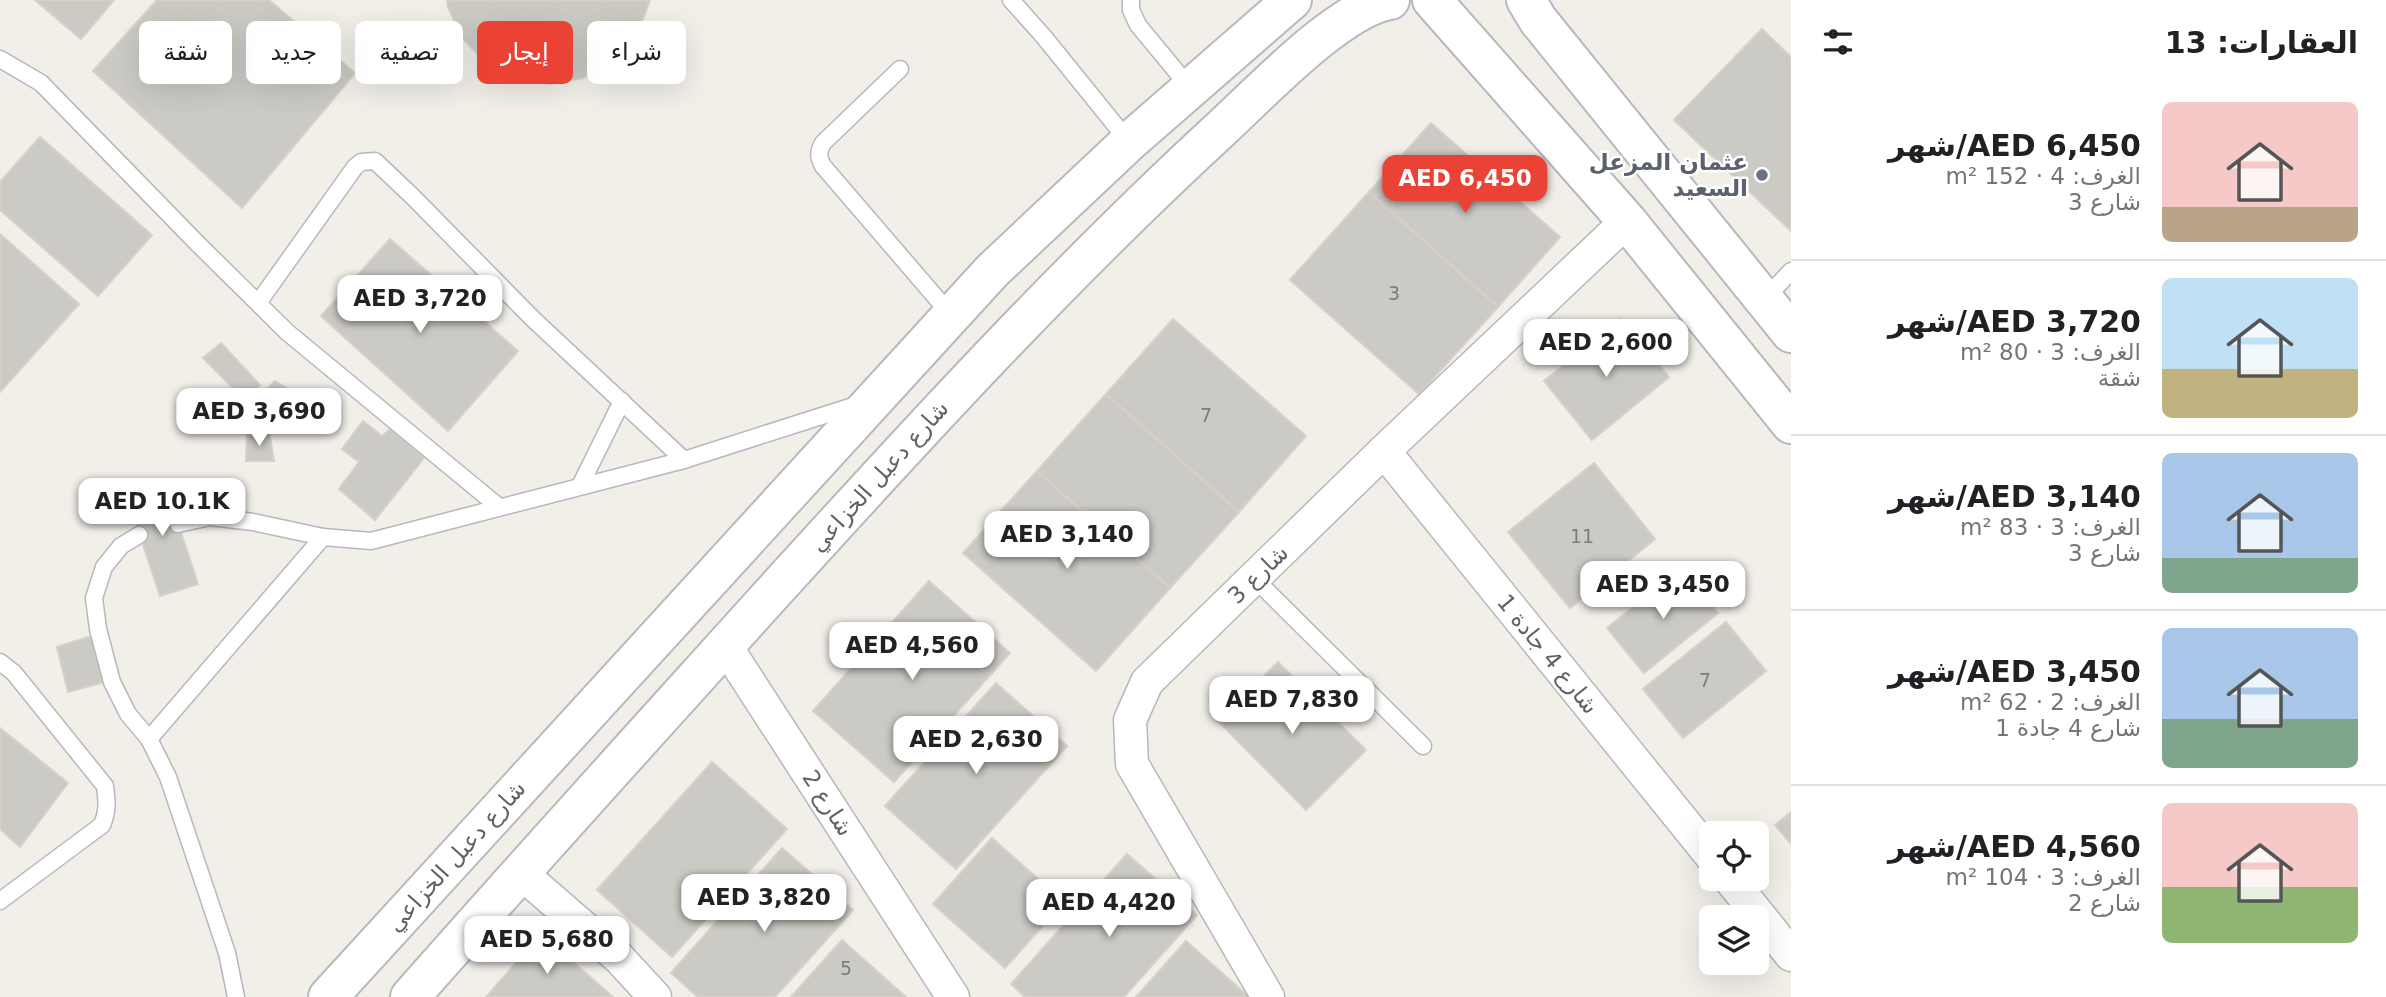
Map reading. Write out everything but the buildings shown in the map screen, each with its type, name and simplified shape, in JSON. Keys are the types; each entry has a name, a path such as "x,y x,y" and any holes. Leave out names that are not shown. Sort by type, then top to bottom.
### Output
{"main road":[{"name":"شارع دعبل الخزاعي","path":"328,997 992,271 1129,142 1292,0"},
{"name":"شارع دعبل الخزاعي","path":"410,997 907,444 1028,316 1161,184 1257,96 1349,16 1379,2 1390,0"},
{"path":"1432,0 1627,221 1791,425"},
{"path":"1534,7 1791,333"},
{"path":"1230,52 1250,49 1265,56 1270,73 1257,96"}],"street":[{"name":"شارع 3","path":"1268,997 1132,764 1130,720 1147,682 1384,451 1627,221"},
{"name":"شارع 4 جادة 1","path":"1384,451 1699,841"},
{"name":"شارع 2","path":"726,645 953,997"},
{"path":"520,872 619,958 655,997"},
{"path":"1739,891 1791,955"}],"lane":[{"path":"1011,0 1129,142"},
{"path":"1131,0 1131,10 1138,25 1190,88"},
{"path":"0,58 41,83 287,332 499,507"},
{"path":"900,69 823,143 819,150 819,159 822,166 950,315"},
{"path":"258,303 355,167 361,162 374,161 533,319 684,460"},
{"path":"1764,300 1791,271"},
{"path":"178,524 210,517 253,522 323,537 371,541 684,460 872,400"},
{"path":"580,486 622,401"},
{"path":"139,535 121,546 104,567 94,598 98,629 112,682 128,714 149,739 168,777 228,953 236,997"},
{"path":"149,739 323,537"},
{"path":"1254,578 1423,746"},
{"path":"0,662 14,673 105,786 107,801 107,813 102,825 2,896"}],"place":[{"name":"عثمان المزعل السعيد","path":"1762,175"}]}
